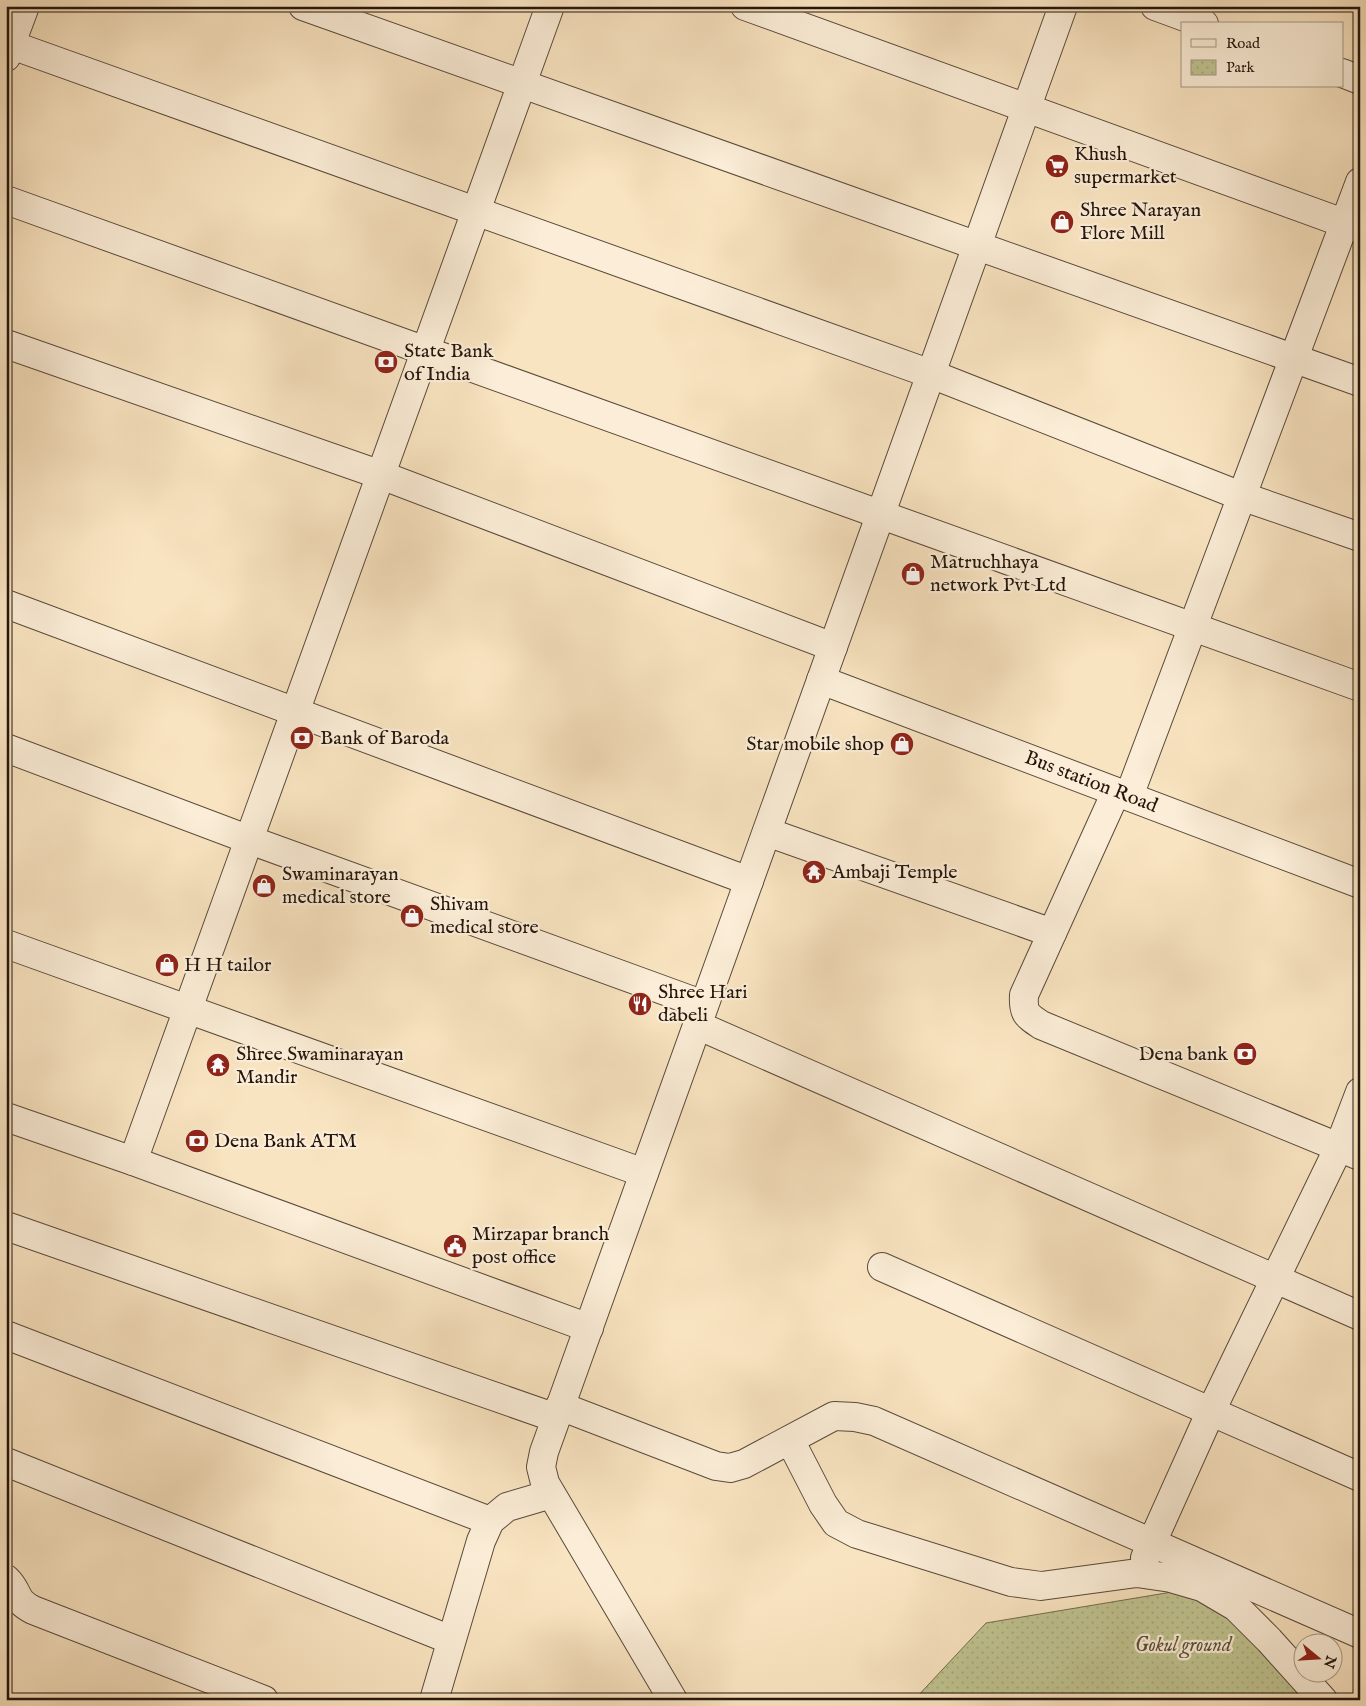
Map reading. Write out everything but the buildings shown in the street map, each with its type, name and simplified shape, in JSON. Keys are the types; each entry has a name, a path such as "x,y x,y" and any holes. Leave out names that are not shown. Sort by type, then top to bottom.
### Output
{"street":[{"path":"24,6 8,48 931,374 1241,496 1360,537"},
{"path":"303,6 1360,382"},
{"path":"133,1161 550,6"},
{"path":"744,6 1352,226"},
{"path":"673,1700 551,1494 540,1467 558,1412 1063,6"},
{"path":"1155,6 1199,22"},
{"path":"1344,74 1360,80"},
{"path":"1350,1152 1041,1025 1031,1018 1024,1008 1024,995 1052,933 1122,794 1192,626 1293,358 1352,226 1360,182"},
{"path":"6,200 880,516 1360,687"},
{"path":"6,344 381,475 833,647"},
{"path":"6,604 749,881"},
{"name":"Bus station Road","path":"822,680 1360,884"},
{"path":"6,748 250,840 701,1015 1360,1316"},
{"path":"767,832 1052,933"},
{"path":"6,944 644,1173"},
{"path":"1137,1573 1211,1411 1275,1278 1350,1152 1360,1092"},
{"path":"6,1117 133,1161 589,1328"},
{"path":"6,1226 716,1466 730,1468 744,1464 834,1416 855,1417 874,1421 1360,1634"},
{"path":"882,1267 1360,1477"},
{"path":"6,1335 490,1521"},
{"path":"790,1440 823,1504 836,1523 857,1534 1011,1582 1041,1586 1137,1573 1171,1578 1202,1586 1236,1607 1269,1640 1323,1700"},
{"path":"6,1462 451,1640"},
{"path":"434,1700 481,1541 490,1521 507,1507 551,1494"},
{"path":"6,1578 13,1585 17,1597 23,1605 33,1610 264,1700"}],"green space":[{"name":"Gokul ground","path":"1202,1587 1294,1674 1294,1684 1304,1684 1321,1700 914,1700 986,1623"}],"place":[{"name":"Khush supermarket","path":"1057,166"},
{"name":"Shree Narayan Flore Mill","path":"1062,222"},
{"name":"State Bank of India","path":"386,362"},
{"name":"Matruchhaya network Pvt Ltd","path":"913,574"},
{"name":"Bank of Baroda","path":"302,738"},
{"name":"Star mobile shop","path":"902,744"},
{"name":"Ambaji Temple","path":"814,872"},
{"name":"Swaminarayan medical store","path":"264,886"},
{"name":"Shivam medical store","path":"412,916"},
{"name":"H H tailor","path":"167,965"},
{"name":"Shree Hari dabeli","path":"640,1004"},
{"name":"Dena bank","path":"1245,1054"},
{"name":"Shree Swaminarayan Mandir","path":"218,1065"},
{"name":"Dena Bank ATM","path":"197,1141"},
{"name":"Mirzapar branch post office","path":"455,1246"}]}
